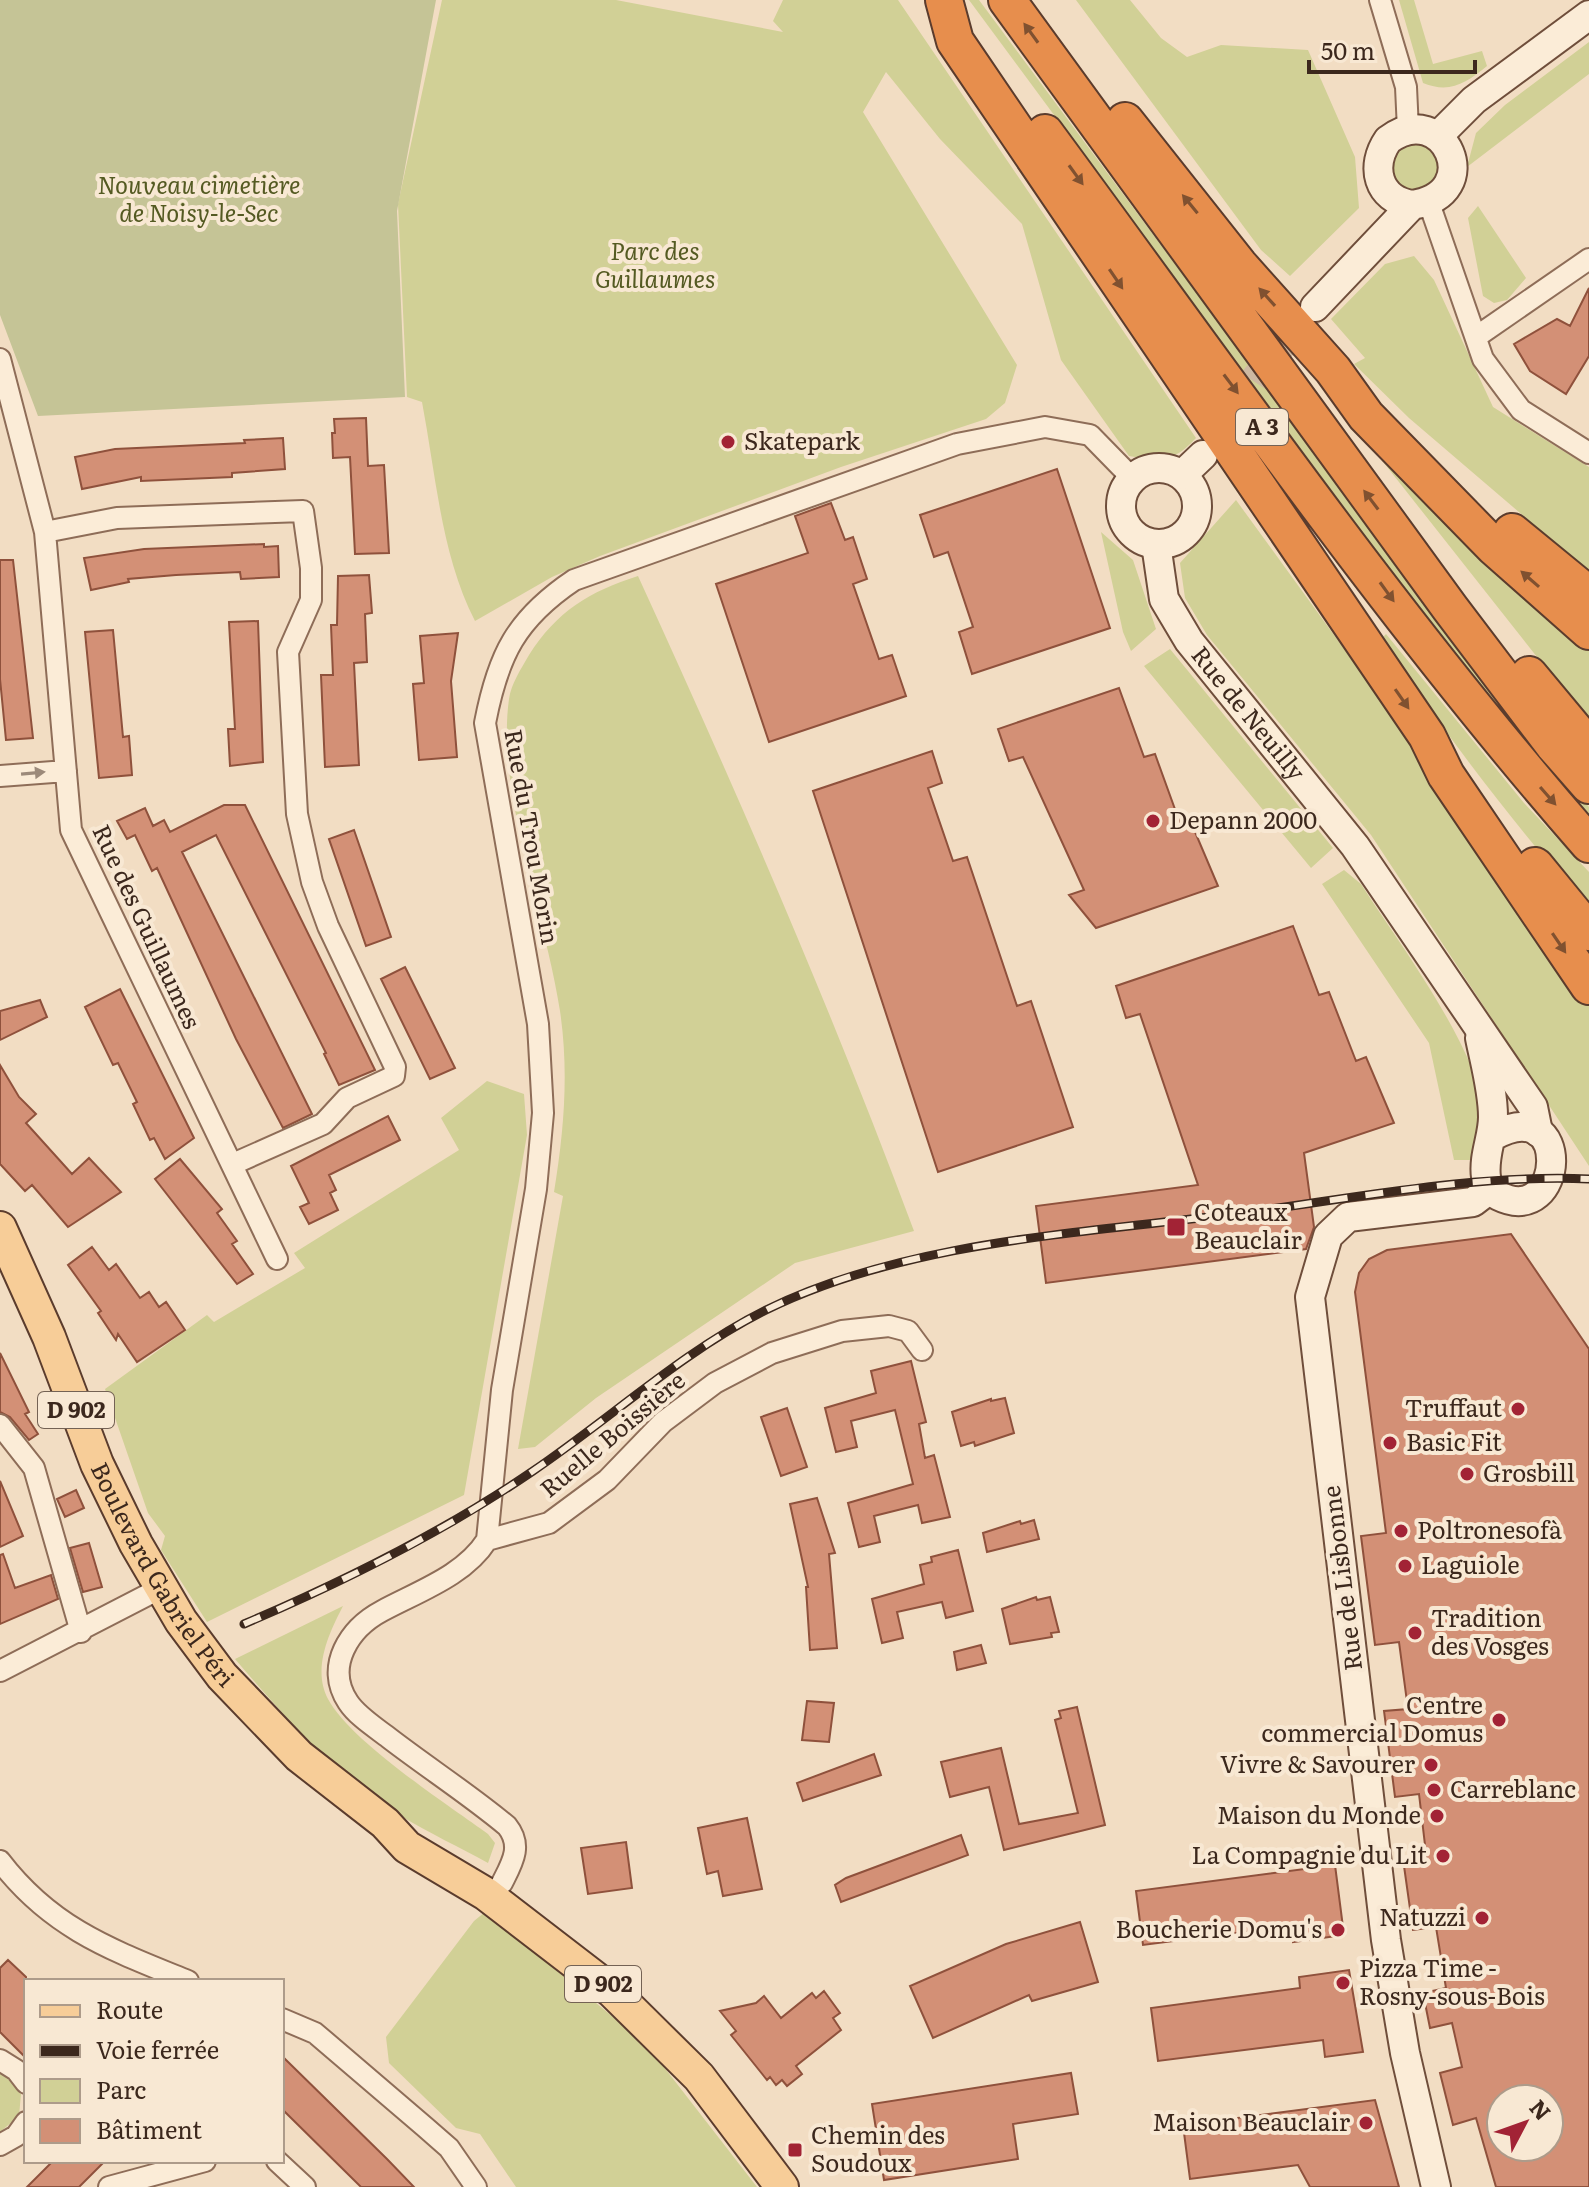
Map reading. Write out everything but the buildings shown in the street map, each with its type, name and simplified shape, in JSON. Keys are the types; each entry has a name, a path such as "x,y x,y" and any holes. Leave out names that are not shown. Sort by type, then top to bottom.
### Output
{"highway":[{"path":"945,0 955,41 1427,736 1446,775 1589,986"},
{"name":"A 3","path":"945,0 1417,633 1523,768 1589,844"},
{"name":"A 3","path":"1007,0 1450,608 1553,744 1589,785"},
{"path":"1055,66 1100,87 1239,265 1333,370 1366,416 1494,547 1589,631"},
{"path":"1333,370 1376,405 1498,520 1589,595"},
{"path":"1450,608 1493,631 1589,747"},
{"path":"1427,736 1458,766 1558,897 1589,932"}],"main road":[{"name":"Boulevard Gabriel Péri","path":"0,1228 49,1337 97,1464 161,1588 202,1650 263,1722 299,1756 385,1823 407,1847 486,1894 612,1991 699,2077 782,2187"},
{"name":"Boulevard Gabriel Péri","path":"385,1823 417,1836 502,1883 565,1927 664,2017 770,2138 805,2187"}],"street":[{"path":"1380,0 1406,87 1408,130"},
{"path":"1438,136 1474,100 1589,15"},
{"path":"1315,307 1420,204 1448,186 1453,170 1448,149 1438,136 1408,130 1388,140 1377,163 1383,187 1392,198 1420,204"},
{"path":"1420,204 1483,359 1521,410 1589,453"},
{"path":"1476,337 1589,259"},
{"name":"Rue des Guillaumes","path":"0,359 45,532 71,830 277,1259"},
{"name":"Rue du Trou Morin","path":"487,1540 502,1390 543,1135 538,1024 485,723 494,678 513,640 539,603 574,580 957,444 1045,427 1090,435 1132,478"},
{"path":"1182,475 1203,455"},
{"path":"1162,467 1182,475 1197,504 1192,525 1177,540 1156,544 1136,536 1123,518 1122,497 1132,478 1151,468 1162,467"},
{"path":"45,532 117,518 303,511 311,568 311,600 288,652 297,814 312,882 328,926 395,1067 394,1076 387,1082 347,1098 323,1124 233,1164"},
{"name":"Rue de Neuilly","path":"1156,544 1164,599 1189,641 1355,846 1533,1107 1538,1132"},
{"path":"0,776 66,771"},
{"name":"Rue de Neuilly","path":"1478,1026 1493,1112 1493,1136"},
{"path":"1506,1129 1538,1132 1548,1145 1553,1161 1552,1175 1536,1194 1516,1199 1499,1196 1490,1189 1486,1167 1493,1136 1506,1129"},
{"name":"Rue de Lisbonne","path":"1436,2187 1405,2053 1386,1940 1310,1297 1328,1236 1348,1217 1473,1202 1490,1189"},
{"name":"Ruelle Boissière","path":"487,1540 549,1523 607,1480 663,1422 715,1383 772,1353 842,1331 889,1326 908,1331 922,1350"},
{"path":"0,1425 34,1468 81,1632"},
{"path":"487,1540 477,1556 458,1571 360,1624 343,1648 340,1662 347,1701 356,1711 492,1814 515,1836 513,1861 502,1883"},
{"path":"0,1671 81,1632 161,1588"},
{"path":"0,1861 25,1894 46,1911 105,1947 183,1979"},
{"path":"284,2020 315,2033 425,2127 449,2148 476,2187"},
{"path":"0,2060 16,2070 24,2080"},
{"path":"0,2145 16,2136 24,2125"},
{"path":"109,2187 198,2163"},
{"path":"279,2163 305,2187"}],"green space":[{"name":"Nouveau cimetière de Noisy-le-Sec","path":"0,0 436,0 397,211 405,397 38,416 0,315"},
{"name":"Parc des Guillaumes","path":"442,0 616,0 783,32 773,21 783,0 898,0 1196,438 1174,456 1150,459 1129,456 1061,360 1022,224 940,139 886,72 863,112 1017,365 1005,403 986,419 841,467 600,556 552,577 475,621 454,569 447,542 422,402 407,397 398,204"},
{"path":"969,0 979,0 1420,594 1552,765 1589,807 1589,821 1447,647"},
{"path":"1076,0 1130,0 1161,38 1187,57 1221,45 1308,50 1355,157 1359,208 1290,276 1261,250"},
{"path":"1399,0 1414,0 1433,64 1482,51 1487,66 1450,87 1423,83"},
{"path":"1589,42 1589,74 1467,167 1476,133 1505,105"},
{"path":"1415,144 1432,150 1438,167 1432,184 1415,190 1398,184 1392,167 1398,150"},
{"path":"1478,206 1526,278 1507,300 1494,303 1483,296 1468,218"},
{"path":"1414,256 1434,280 1493,407 1589,467 1589,572 1409,418 1354,364 1365,358 1331,319 1385,264"},
{"path":"1354,425 1589,643 1589,723"},
{"path":"1236,500 1429,766 1589,1001 1589,1166 1371,835 1207,635 1185,598 1180,563"},
{"path":"1101,532 1133,560 1156,629 1131,651 1123,632"},
{"path":"638,576 782,901 914,1231 795,1263 596,1398 535,1447 518,1449 563,1196 554,1192 565,1079 560,1011 524,855 510,774 507,735 509,699 514,682 529,655 563,615 590,596"},
{"path":"1386,634 1524,803 1589,872 1589,910 1455,744 1381,639"},
{"path":"1170,649 1333,848 1311,868 1144,666"},
{"path":"1344,870 1361,884 1416,967 1473,1070 1482,1100 1483,1125 1470,1160 1454,1160 1429,1043 1322,884"},
{"path":"487,1081 524,1094 527,1135 464,1495 207,1622 161,1550 165,1536 148,1513 105,1389 207,1315 214,1322 305,1268 294,1253 459,1150 441,1118"},
{"path":"343,1606 324,1651 322,1676 328,1699 340,1716 378,1753 488,1834 495,1843 488,1863 401,1816 354,1782 292,1723 235,1659"},
{"path":"485,1912 646,2044 757,2187 516,2187 480,2134 456,2128 389,2063 386,2037 474,1921"},
{"path":"0,2073 8,2076 21,2094 19,2116 0,2132"}],"tunnel":[{"path":"1230,416 1255,378 1310,313"}],"railway":[{"path":"244,1624 356,1573 499,1494 676,1365 735,1327 821,1287 878,1268 999,1243 1371,1194 1502,1180 1589,1179"}],"place":[{"name":"Skatepark","path":"728,442"},
{"name":"Depann 2000","path":"1153,821"},
{"name":"Coteaux Beauclair","path":"1176,1227"},
{"name":"Truffaut","path":"1518,1409"},
{"name":"Basic Fit","path":"1390,1443"},
{"name":"Grosbill","path":"1467,1474"},
{"name":"Poltronesofà","path":"1401,1531"},
{"name":"Laguiole","path":"1405,1566"},
{"name":"Tradition des Vosges","path":"1415,1633"},
{"name":"Centre commercial Domus","path":"1499,1720"},
{"name":"Vivre & Savourer","path":"1431,1765"},
{"name":"Carreblanc","path":"1434,1790"},
{"name":"Maison du Monde","path":"1437,1816"},
{"name":"La Compagnie du Lit","path":"1443,1856"},
{"name":"Natuzzi","path":"1482,1918"},
{"name":"Boucherie Domu's","path":"1338,1930"},
{"name":"Pizza Time - Rosny-sous-Bois","path":"1343,1983"},
{"name":"Maison Beauclair","path":"1366,2123"},
{"name":"Chemin des Soudoux","path":"795,2150"}]}
